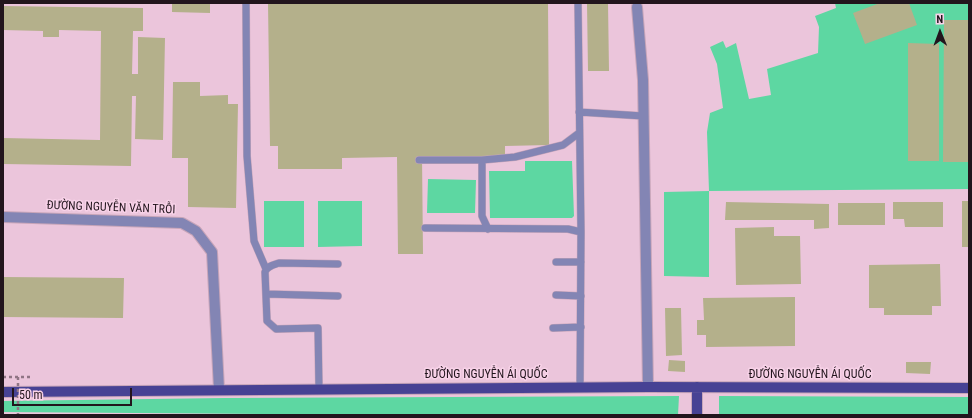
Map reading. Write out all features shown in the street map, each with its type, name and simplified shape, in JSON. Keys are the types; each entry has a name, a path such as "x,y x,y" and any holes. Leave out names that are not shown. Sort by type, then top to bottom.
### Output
{"main road":[{"name":"ĐƯỜNG NGUYỄN ÁI QUỐC","path":"3,392 580,387 969,388"},
{"path":"697,387 697,415"}],"street":[{"path":"637,7 643,80 648,387"},
{"name":"ĐƯỜNG NGUYỄN VĂN TRỖI","path":"3,217 182,223 196,231 212,252 219,389"}],"lane":[{"path":"246,3 247,156 254,241 266,269 266,321 276,329 318,328 319,389"},
{"path":"578,3 581,232 580,387"},
{"path":"579,112 643,116"},
{"path":"419,160 482,160 515,157 563,145 579,133"},
{"path":"482,160 482,216 488,229"},
{"path":"425,228 568,229 581,232"},
{"path":"556,262 581,262"},
{"path":"266,269 271,265 279,263 338,264"},
{"path":"266,294 338,296"},
{"path":"556,295 581,296"},
{"path":"553,328 581,327"}],"path":[{"path":"3,377 18,377 18,415"}],"green space":[{"path":"835,3 969,3 969,189 709,191 707,132 710,113 723,108 717,64 710,47 723,41 726,48 736,43 749,99 771,95 767,69 818,53 819,27 815,16 836,8"},
{"path":"525,161 572,161 574,216 572,218 490,218 489,171 525,171"},
{"path":"428,179 476,180 475,213 427,213"},
{"path":"709,191 709,277 664,276 664,192"},
{"path":"264,201 304,201 304,247 264,247"},
{"path":"318,201 362,201 362,246 318,247"},
{"path":"679,396 678,415 392,415 3,412 3,401 225,398"},
{"path":"719,396 969,397 969,415 719,415"}],"building":[{"path":"172,3 210,3 210,13 172,12"},
{"path":"268,3 548,3 549,145 505,146 505,158 422,156 423,254 398,254 397,157 342,158 342,169 278,169 278,146 270,146"},
{"path":"587,3 608,3 609,71 588,71"},
{"path":"880,3 909,3 917,25 865,44 853,13"},
{"path":"3,6 143,8 143,31 133,31 132,74 138,74 138,37 165,38 163,140 135,139 136,96 132,96 131,166 3,164 3,138 100,140 101,31 59,30 59,37 43,37 43,31 3,30"},
{"path":"944,20 969,20 969,162 943,162"},
{"path":"908,43 939,44 939,161 908,161"},
{"path":"173,82 200,82 200,96 228,95 228,104 238,104 236,208 188,207 188,158 172,158"},
{"path":"962,201 969,201 969,247 962,247"},
{"path":"726,202 829,204 829,228 814,229 814,220 725,220"},
{"path":"893,202 943,202 943,227 905,227 904,219 893,219"},
{"path":"838,203 885,203 885,225 838,225"},
{"path":"774,227 774,236 800,236 801,284 736,285 735,228"},
{"path":"940,264 941,306 932,306 932,315 884,315 884,308 869,308 869,265"},
{"path":"3,277 124,278 123,318 3,317"},
{"path":"795,297 795,346 706,347 706,335 697,335 697,320 704,320 703,298"},
{"path":"665,308 681,308 682,355 666,356"},
{"path":"669,360 685,361 685,372 668,371"},
{"path":"906,362 931,362 930,374 906,373"}]}
